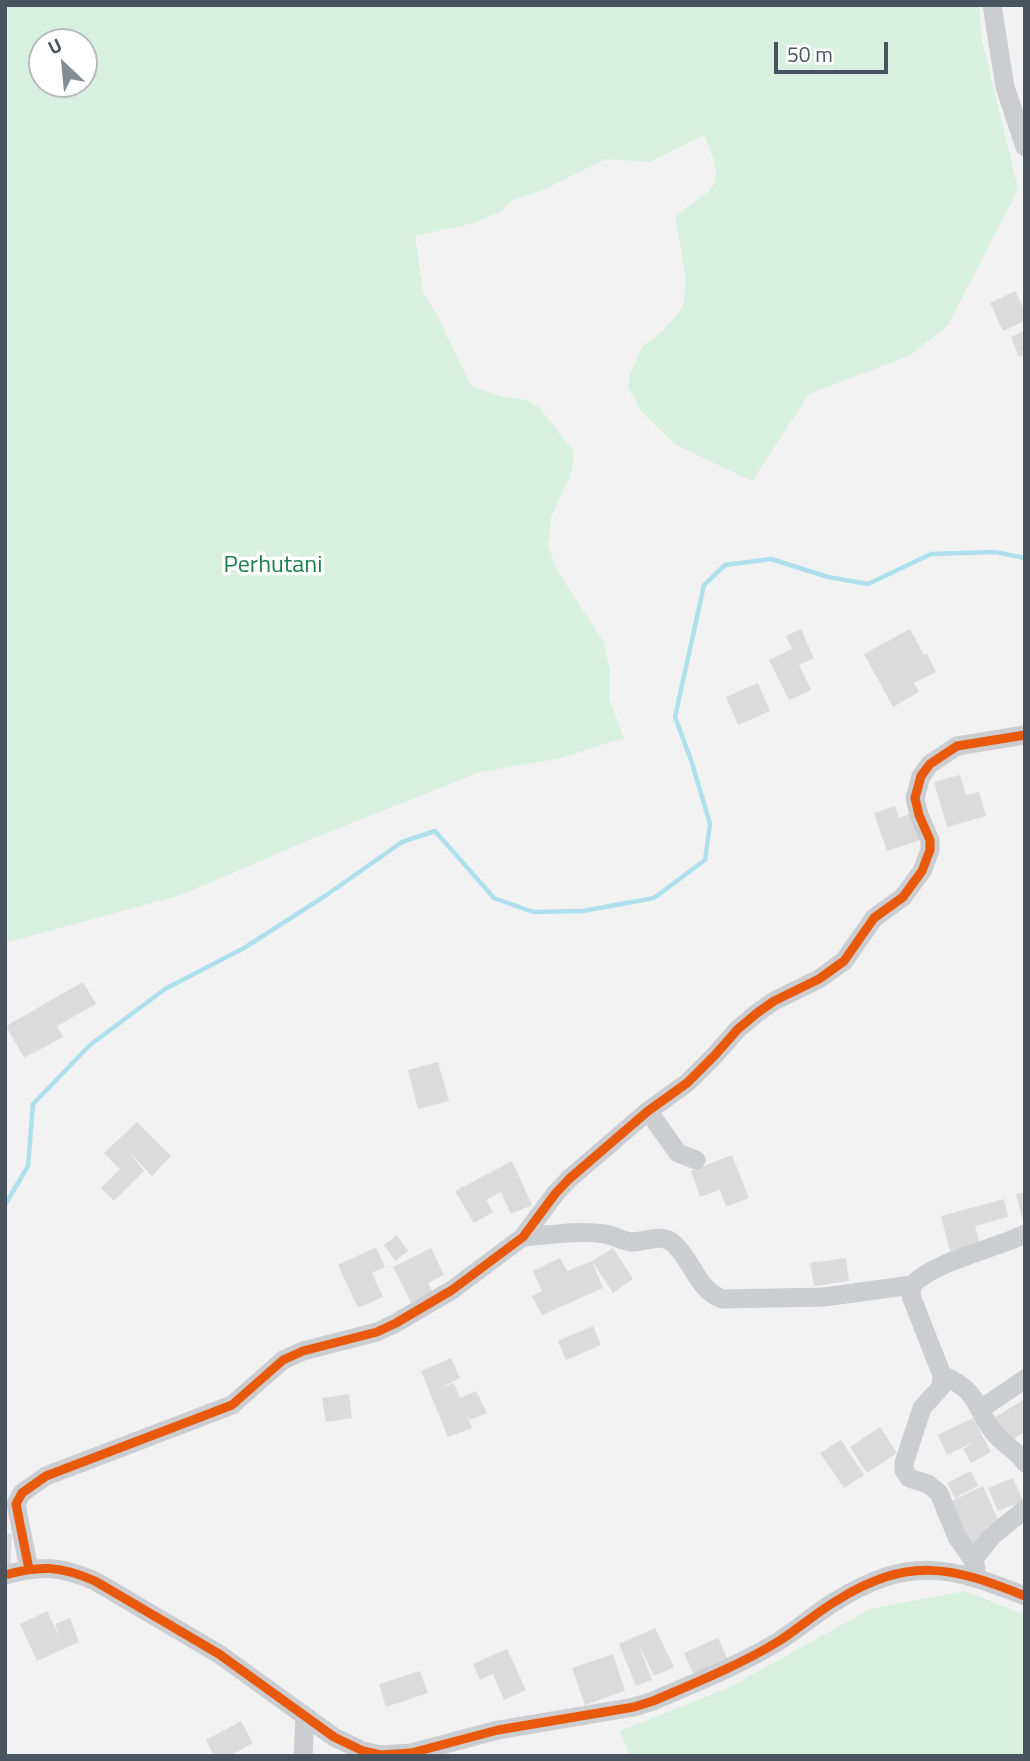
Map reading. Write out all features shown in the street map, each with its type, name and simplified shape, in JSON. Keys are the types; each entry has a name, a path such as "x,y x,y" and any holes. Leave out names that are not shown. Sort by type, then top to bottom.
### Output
{"street":[{"path":"992,5 1005,87 1025,148"},
{"path":"29,1569 11,1504 22,1493 46,1476 232,1405 283,1360 377,1332 396,1323 452,1290 523,1237 569,1179 648,1111 687,1083 738,1029 757,1013 819,979 844,961 874,918 904,897 922,871 930,850 930,840 919,816 915,798 921,776 930,764 957,746 1025,735"},
{"path":"648,1111 678,1153 696,1160"},
{"path":"523,1237 593,1233 612,1235 627,1242 660,1238 668,1240 681,1251 708,1291 723,1299 824,1297 912,1285 933,1270 995,1248 1025,1234"},
{"path":"912,1285 911,1296 942,1375 941,1387 918,1416 904,1470 909,1478 928,1484 939,1493 957,1537 973,1560 981,1579"},
{"path":"942,1375 964,1386 994,1432 1018,1452 1025,1464"},
{"path":"981,1409 1025,1379"},
{"path":"973,1560 992,1536 1025,1509"},
{"path":"5,1575 29,1569 60,1569 95,1581 219,1654 334,1737 363,1751 381,1755 411,1753 473,1735 634,1707 653,1701 759,1652 836,1600 887,1576 933,1569 956,1572 1025,1596"},
{"path":"303,1756 305,1717"}],"green space":[{"name":"Perhutani","path":"5,5 979,5 982,40 1018,189 948,325 911,355 809,394 752,481 676,445 642,412 628,387 630,374 642,347 664,330 683,307 686,279 675,216 701,198 714,183 715,165 704,135 649,162 606,159 540,191 513,200 501,211 474,223 415,236 423,293 437,315 471,386 500,396 527,400 540,408 573,451 569,479 551,517 548,546 558,572 603,641 610,670 609,699 624,738 557,759 480,772 309,840 184,894 5,943"},
{"path":"965,1591 1025,1615 1025,1756 630,1756 620,1731 728,1688 870,1609"}],"building":[{"path":"1015,291 1025,311 1025,321 1003,331 990,303"},
{"path":"1025,330 1025,355 1019,357 1011,337"},
{"path":"801,629 814,658 799,665 811,690 789,700 769,660 792,649 786,636"},
{"path":"910,629 936,672 914,683 919,692 893,707 864,654"},
{"path":"758,683 770,711 738,725 726,697"},
{"path":"960,775 966,795 979,792 986,816 947,827 934,782"},
{"path":"895,806 899,818 915,812 924,839 887,851 874,813"},
{"path":"83,982 96,1004 57,1026 63,1037 24,1058 6,1026"},
{"path":"438,1062 449,1101 418,1109 408,1070"},
{"path":"137,1122 171,1156 152,1176 129,1152 144,1171 114,1201 101,1188 120,1169 104,1153"},
{"path":"732,1155 749,1198 726,1207 720,1190 700,1197 691,1171"},
{"path":"512,1161 532,1205 511,1214 501,1192 486,1200 493,1212 474,1223 455,1191"},
{"path":"1025,1192 1025,1225 1024,1225 1016,1194"},
{"path":"1004,1199 1008,1217 975,1226 980,1244 950,1251 941,1216"},
{"path":"397,1235 408,1251 395,1261 384,1245"},
{"path":"376,1247 385,1267 372,1273 383,1297 358,1308 338,1265"},
{"path":"431,1248 444,1275 428,1283 435,1297 414,1308 393,1267"},
{"path":"613,1248 633,1279 613,1293 592,1261"},
{"path":"560,1258 567,1271 592,1261 603,1288 542,1315 532,1296 542,1291 533,1271"},
{"path":"846,1258 849,1281 814,1286 810,1263"},
{"path":"593,1326 601,1345 566,1360 558,1341"},
{"path":"451,1358 460,1378 440,1388 454,1383 460,1398 476,1391 487,1413 470,1420 465,1411 472,1428 448,1437 421,1371"},
{"path":"349,1394 352,1418 326,1422 322,1398"},
{"path":"1025,1399 1025,1432 1010,1441 995,1417"},
{"path":"973,1418 991,1452 971,1463 963,1449 976,1441 947,1455 938,1435"},
{"path":"880,1427 897,1453 867,1473 850,1447"},
{"path":"841,1440 864,1475 844,1488 820,1453"},
{"path":"971,1471 978,1486 955,1498 947,1483"},
{"path":"1013,1478 1023,1501 998,1511 988,1488"},
{"path":"983,1486 999,1522 985,1528 989,1537 970,1545 951,1501"},
{"path":"5,1534 12,1534 10,1573 5,1572"},
{"path":"47,1611 61,1640 55,1624 70,1618 79,1642 37,1661 20,1624"},
{"path":"655,1628 674,1667 654,1676 639,1645 652,1680 636,1686 619,1644"},
{"path":"718,1638 730,1664 696,1680 684,1653"},
{"path":"507,1649 526,1690 504,1700 493,1674 480,1680 473,1664"},
{"path":"613,1654 625,1691 585,1705 572,1668"},
{"path":"420,1671 428,1693 386,1707 379,1684"},
{"path":"241,1721 253,1743 229,1756 214,1756 206,1740"}],"waterway":[{"path":"5,1205 28,1166 33,1104 90,1045 165,989 244,948 402,842 435,831 494,898 533,912 583,911 654,898 705,860 710,824 675,717 704,585 725,565 771,559 828,577 868,584 931,554 995,552 1025,558"}],"cycle path":[{"path":"29,1569 16,1504 22,1493 46,1476 232,1405 283,1360 303,1351 377,1332 396,1323 452,1290 523,1237 569,1179 648,1111 687,1083 738,1029 757,1013 774,1001 819,979 844,961 874,918 903,897 922,871 930,850 930,840 915,798 921,776 930,764 957,746 1025,735"},
{"path":"5,1575 51,1569 72,1572 95,1581 219,1654 334,1737 363,1751 381,1755 411,1753 498,1730 634,1707 653,1701 749,1658 779,1641 836,1601 886,1577 930,1570 952,1573 1025,1596"}]}
